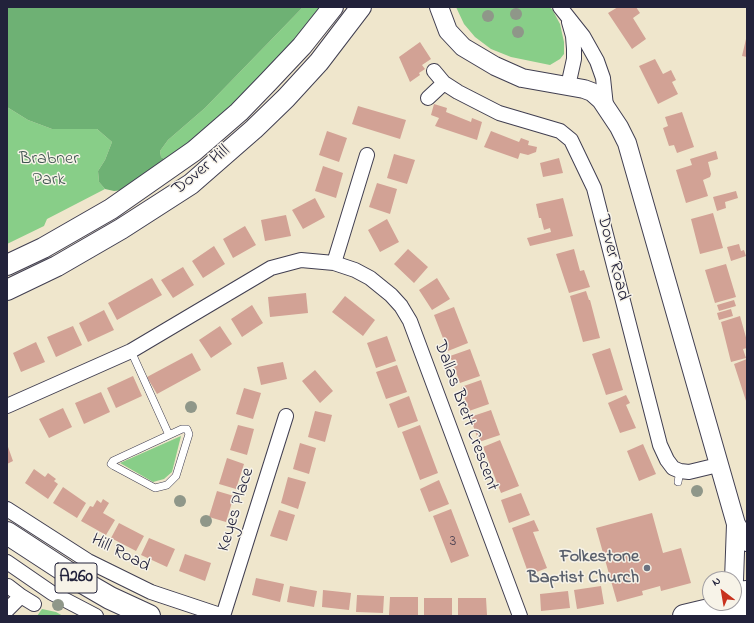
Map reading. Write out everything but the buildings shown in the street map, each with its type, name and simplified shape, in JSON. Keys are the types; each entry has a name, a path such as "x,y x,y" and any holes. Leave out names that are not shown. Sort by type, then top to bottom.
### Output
{"main road":[{"name":"Dover Hill","path":"7,265 43,248 112,209 194,151 239,112 268,82 302,46 333,7"},
{"name":"Dover Hill","path":"7,290 57,266 121,229 191,184 286,98 319,62 361,7"},
{"name":"A260","path":"7,534 104,595 149,616"},
{"path":"684,616 705,611"}],"street":[{"path":"439,7 448,31 463,47 510,74 522,78 584,89 592,92 606,106 619,126 627,144 736,524 747,542"},
{"path":"564,11 573,36 574,49 574,59 568,86"},
{"path":"564,11 583,36 596,61 603,78 606,106"},
{"name":"Dover Road","path":"434,71 444,83 458,92 500,113 560,131 571,140 594,188 660,445 667,460 679,476 718,465"},
{"path":"428,98 444,83"},
{"path":"334,263 367,155"},
{"name":"Dallas Brett Crescent","path":"7,406 131,351 271,268 301,260 334,263 370,278 391,295 401,306 410,321 520,616"},
{"name":"Keyes Place","path":"223,616 286,416"},
{"name":"Hill Road","path":"7,509 88,561 151,592 223,616"},
{"path":"734,571 736,524"},
{"path":"7,562 52,593 96,616"},
{"path":"8,586 34,604"},
{"path":"7,610 21,596"}],"lane":[{"path":"131,351 169,435"},
{"path":"182,429 187,429 189,434 176,476 167,486 155,488 112,464 113,461 169,435 182,429"}],"green space":[{"path":"7,7 303,7 205,108 168,140 160,151 161,157 166,160 123,190 114,191 105,189 99,182 98,171 105,160 112,142 97,129 52,129 28,120 7,107"},
{"path":"303,7 326,7 279,61 214,122 166,160 161,157 160,151 168,140 205,108"},
{"path":"456,7 549,7 552,9 560,24 564,42 564,54 560,59 550,65 511,57 491,49 475,37 464,24"},
{"name":"Brabner Park","path":"7,107 28,120 52,129 97,129 112,142 105,160 98,171 99,182 105,189 47,219 44,226 7,244"},
{"path":"181,436 172,472 164,479 153,482 120,463"},
{"path":"42,609 56,612 63,616 37,616"}],"place":[{"name":"Folkestone Baptist Church","path":"647,568"}]}
